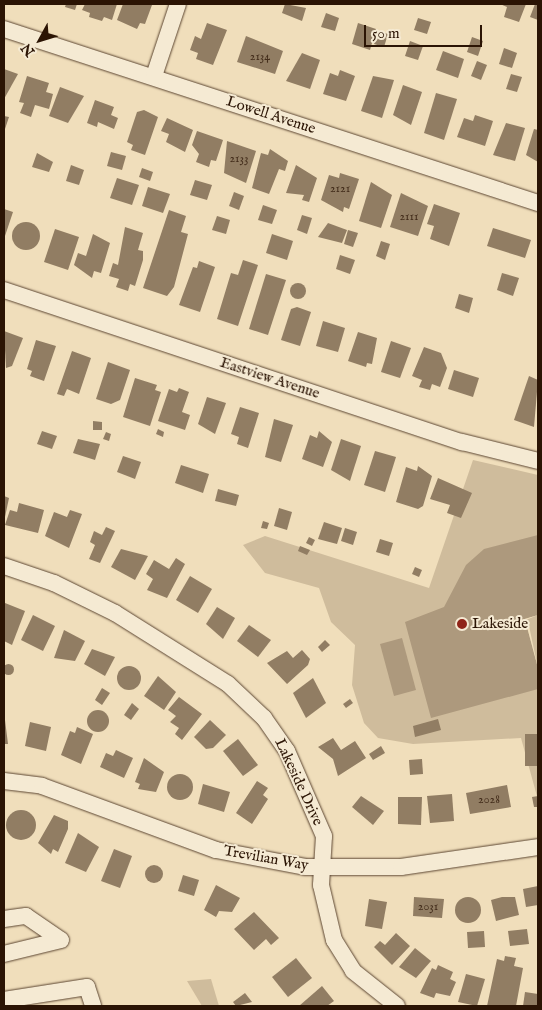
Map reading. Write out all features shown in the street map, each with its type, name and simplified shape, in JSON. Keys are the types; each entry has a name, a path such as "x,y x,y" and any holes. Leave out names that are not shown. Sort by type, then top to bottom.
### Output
{"street":[{"path":"154,76 178,4"},
{"name":"Lowell Avenue","path":"4,29 154,76 538,203"},
{"name":"Eastview Avenue","path":"4,290 462,442 538,461"},
{"name":"Lakeside Drive","path":"4,566 54,583 115,612 176,649 250,703 276,734 297,772 324,836 323,893 341,953 365,983 397,1006"},
{"name":"Trevilian Way","path":"4,781 42,786 216,850 324,868 402,867 538,847"},
{"path":"4,919 26,916 61,940 4,954"},
{"path":"4,1000 87,987 93,1006"}],"shaded area":[{"path":"473,460 538,475 538,800 521,738 413,744 378,738 364,723 352,685 355,645 331,622 319,588 265,573 243,545 265,536 429,588"},
{"name":"Lakeside","path":"538,535 538,615 518,621 521,629 527,627 538,668 538,689 431,718 405,622 444,607 466,565 484,549"},
{"path":"402,638 416,690 394,696 380,644"},
{"path":"211,979 219,1006 202,1006 187,981"}],"pier":[{"path":"538,615 521,622 529,626 538,668 527,627 520,629 518,621"}],"building":[{"path":"66,4 77,4 75,10 65,7"},
{"path":"85,4 117,4 112,20 104,17 102,21 89,17 90,13 82,10"},
{"path":"123,4 152,5 145,24 140,23 137,29 117,20"},
{"path":"285,4 306,8 302,21 282,13"},
{"path":"500,4 526,4 519,22 504,17 507,7"},
{"path":"535,4 538,4 538,20 530,17"},
{"path":"326,13 339,18 335,31 321,27"},
{"path":"418,18 431,22 427,34 414,30"},
{"path":"207,23 227,30 213,65 196,59 198,53 190,50 195,36 201,39"},
{"path":"358,23 376,29 370,50 352,44"},
{"path":"378,31 388,34 384,47 374,44"},
{"path":"246,36 283,51 275,74 237,62"},
{"path":"472,37 483,41 478,56 467,52"},
{"path":"410,41 423,46 418,60 405,56"},
{"path":"504,48 517,53 512,68 499,64"},
{"path":"443,51 464,59 458,78 436,70"},
{"path":"302,53 320,60 310,89 286,81"},
{"path":"477,61 487,65 481,80 471,76"},
{"path":"4,69 18,74 4,99"},
{"path":"340,70 355,76 346,101 323,94 330,73 338,76"},
{"path":"511,74 522,77 517,92 506,89"},
{"path":"27,76 49,83 46,92 53,94 49,109 35,105 31,117 20,113 24,103 19,102"},
{"path":"373,76 394,80 382,118 361,111"},
{"path":"403,85 422,92 411,125 393,115"},
{"path":"60,87 84,96 68,123 49,116"},
{"path":"436,93 457,99 444,140 424,133"},
{"path":"95,100 114,107 111,115 118,118 114,129 98,122 97,127 87,123"},
{"path":"144,110 158,117 145,155 131,150 133,145 127,142 137,112"},
{"path":"475,115 493,121 485,146 457,137 464,118 473,121"},
{"path":"4,116 9,117 4,132"},
{"path":"167,118 193,130 185,152 166,142 169,134 161,131"},
{"path":"506,123 525,128 515,161 493,155"},
{"path":"534,129 538,130 538,162 526,155"},
{"path":"197,131 223,140 216,161 211,160 209,167 196,162 199,154 192,145"},
{"path":"227,141 256,151 246,183 224,173"},
{"path":"270,149 288,161 285,171 279,169 269,194 252,188 261,153 268,155"},
{"path":"111,152 126,156 122,170 107,166"},
{"path":"37,153 53,162 49,172 32,167"},
{"path":"71,165 84,170 79,185 66,181"},
{"path":"296,165 317,178 309,202 302,200 304,195 286,193"},
{"path":"142,168 153,172 150,181 139,177"},
{"path":"340,173 359,179 349,209 344,207 343,212 321,200 329,175 339,178"},
{"path":"117,178 139,185 132,205 110,198"},
{"path":"195,180 212,185 207,200 190,195"},
{"path":"371,182 392,195 381,228 359,221"},
{"path":"148,187 170,194 163,213 142,206"},
{"path":"234,192 244,196 239,210 229,206"},
{"path":"401,193 428,206 418,236 390,227"},
{"path":"434,204 460,213 449,246 430,239 434,226 427,224"},
{"path":"263,205 277,210 272,224 258,220"},
{"path":"4,209 13,212 4,239"},
{"path":"169,210 186,216 181,232 188,234 174,287 167,296 143,288"},
{"path":"302,215 312,218 307,234 297,230"},
{"path":"217,216 230,220 226,234 212,230"},
{"path":"26,222 36,226 40,236 36,246 26,250 16,246 12,236 16,226"},
{"path":"328,223 347,230 342,243 318,237"},
{"path":"125,227 143,233 138,250 143,251 143,260 135,286 130,284 128,291 116,287 119,279 109,276 113,263 118,265"},
{"path":"493,228 531,240 525,258 487,246"},
{"path":"55,229 79,237 68,270 44,262"},
{"path":"348,230 358,233 353,247 344,244"},
{"path":"93,234 110,243 101,273 94,271 92,278 74,265 78,253 86,256"},
{"path":"272,234 293,241 287,260 266,253"},
{"path":"381,241 390,244 385,260 376,256"},
{"path":"340,255 355,260 350,274 336,269"},
{"path":"243,260 258,265 238,326 217,319 231,273 238,275"},
{"path":"199,261 215,267 200,312 179,305 193,267 197,268"},
{"path":"502,273 519,278 513,296 497,290"},
{"path":"266,274 286,280 268,335 249,329"},
{"path":"298,283 304,285 306,291 304,297 298,299 292,297 290,291 292,285"},
{"path":"459,294 473,298 469,313 455,308"},
{"path":"297,307 311,312 300,346 281,340 291,309"},
{"path":"323,321 345,328 338,352 316,346"},
{"path":"4,331 23,338 12,366 6,368"},
{"path":"358,332 377,338 372,364 367,363 366,367 348,361"},
{"path":"36,340 56,346 44,381 30,376 32,371 27,369"},
{"path":"391,341 411,348 400,378 381,372"},
{"path":"424,347 441,353 447,368 440,387 432,384 430,390 419,387 422,380 412,376"},
{"path":"72,351 91,358 79,394 67,389 64,396 57,394"},
{"path":"108,362 130,370 120,400 111,404 96,399"},
{"path":"454,370 479,378 473,397 448,389"},
{"path":"529,376 538,380 534,427 514,420"},
{"path":"135,378 157,385 155,390 161,392 150,426 123,417"},
{"path":"179,388 189,392 182,412 190,415 185,430 158,421 169,389 177,392"},
{"path":"207,397 226,403 215,434 198,424"},
{"path":"240,407 259,413 248,448 237,444 239,437 231,434"},
{"path":"274,419 293,425 281,462 265,457"},
{"path":"93,421 102,422 102,430 93,430"},
{"path":"158,429 164,432 163,437 156,434"},
{"path":"42,431 57,436 52,449 37,444"},
{"path":"319,431 332,442 323,467 302,459 310,435 317,438"},
{"path":"106,432 111,434 109,441 103,439"},
{"path":"78,439 100,444 95,460 73,453"},
{"path":"341,439 361,446 350,481 331,470"},
{"path":"375,451 396,457 385,492 364,485"},
{"path":"123,456 141,462 135,479 117,472"},
{"path":"181,465 209,474 203,493 175,483"},
{"path":"418,466 432,476 423,506 418,509 396,502 406,467 417,471"},
{"path":"438,478 472,493 461,518 447,513 450,505 430,499"},
{"path":"218,489 239,495 236,506 215,501"},
{"path":"4,496 9,498 5,517 4,517"},
{"path":"19,503 44,510 38,533 5,525 10,510 17,512"},
{"path":"279,508 292,512 287,530 274,526"},
{"path":"70,510 82,514 69,548 45,536 54,512 67,517"},
{"path":"263,521 269,523 267,529 261,528"},
{"path":"324,522 342,528 337,544 318,539"},
{"path":"106,527 115,531 100,563 89,559 95,545 90,542 94,531 102,535"},
{"path":"345,528 357,532 353,545 341,541"},
{"path":"309,537 315,540 312,546 306,543"},
{"path":"380,539 393,543 389,556 376,552"},
{"path":"300,546 310,550 307,555 298,551"},
{"path":"121,549 148,556 135,580 111,567"},
{"path":"176,558 185,564 167,598 147,590 153,579 146,574 154,560 169,569"},
{"path":"415,567 422,570 419,577 412,574"},
{"path":"190,576 212,589 198,613 176,600"},
{"path":"5,603 25,611 12,645 4,641"},
{"path":"217,607 235,618 223,639 206,624"},
{"path":"33,615 55,626 43,651 21,640"},
{"path":"249,625 271,640 258,657 237,641"},
{"path":"64,630 85,641 75,661 54,658"},
{"path":"325,640 330,645 322,652 318,647"},
{"path":"92,649 115,657 105,676 84,664"},
{"path":"302,650 310,659 308,665 287,684 267,663 287,651 293,658"},
{"path":"8,663 14,669 8,675 2,669"},
{"path":"129,666 137,670 141,678 137,686 129,690 121,686 117,678 121,670"},
{"path":"158,676 176,692 164,710 144,696"},
{"path":"313,678 326,703 306,718 293,693"},
{"path":"102,688 110,693 102,705 95,700"},
{"path":"179,697 202,714 182,740 175,734 179,728 170,722 176,716 168,710"},
{"path":"350,699 353,703 346,708 343,704"},
{"path":"132,703 139,709 131,720 124,715"},
{"path":"98,710 106,713 109,721 106,729 98,732 90,729 87,721 90,713"},
{"path":"438,719 441,730 415,737 413,726"},
{"path":"5,720 8,744 4,744"},
{"path":"210,720 226,735 213,748 206,749 194,737"},
{"path":"30,722 51,727 46,751 25,746"},
{"path":"77,727 93,734 81,764 61,755 70,731 75,733"},
{"path":"525,734 538,734 538,766 525,766"},
{"path":"333,738 341,750 355,741 366,758 338,776 333,759 318,747"},
{"path":"238,739 258,765 243,776 223,751"},
{"path":"381,746 385,753 373,760 369,754"},
{"path":"116,750 133,758 124,778 100,767 106,753 113,756"},
{"path":"144,758 164,772 156,792 138,789 140,784 135,782"},
{"path":"422,759 423,774 410,775 409,760"},
{"path":"180,774 189,778 193,787 189,796 180,800 171,796 167,787 171,778"},
{"path":"257,781 268,788 263,795 268,799 252,824 236,813"},
{"path":"203,784 230,792 224,812 198,804"},
{"path":"507,785 511,807 470,814 466,793"},
{"path":"452,794 454,821 430,823 427,796"},
{"path":"361,796 384,811 373,825 352,807"},
{"path":"538,796 538,807 534,807 532,797"},
{"path":"398,797 422,797 421,825 398,824"},
{"path":"21,810 31,815 36,825 31,835 21,840 11,835 6,825 11,815"},
{"path":"54,815 68,821 68,829 58,852 53,849 51,854 38,843"},
{"path":"78,833 99,847 86,872 65,863"},
{"path":"114,849 132,856 120,888 101,881"},
{"path":"154,865 160,868 163,874 160,880 154,883 148,880 145,874 148,868"},
{"path":"183,875 199,880 194,896 178,891"},
{"path":"216,885 240,898 232,912 219,911 216,917 204,910"},
{"path":"538,886 538,905 526,907 523,889"},
{"path":"414,897 444,899 442,918 413,916"},
{"path":"468,897 477,901 481,910 477,919 468,923 459,919 455,910 459,901"},
{"path":"502,897 515,897 519,915 496,921 491,900"},
{"path":"369,899 387,902 382,929 365,926"},
{"path":"254,912 279,938 271,945 266,939 254,950 234,929"},
{"path":"527,929 529,944 510,946 508,931"},
{"path":"484,931 485,947 468,948 467,932"},
{"path":"396,933 410,946 392,965 374,947 380,941 385,945"},
{"path":"415,948 431,961 416,978 399,967"},
{"path":"505,956 516,958 514,966 523,968 516,1006 487,1006 497,959 504,961"},
{"path":"296,958 312,978 288,997 272,977"},
{"path":"438,965 453,972 450,979 456,982 450,996 436,993 434,998 420,993 432,968 436,970"},
{"path":"466,974 485,979 477,1006 458,1002"},
{"path":"322,986 334,1001 327,1006 299,1006"},
{"path":"525,992 538,994 538,1006 523,1006"},
{"path":"245,993 252,1002 236,1006 233,1002"}],"place":[{"name":"Lakeside","path":"462,624"}]}
